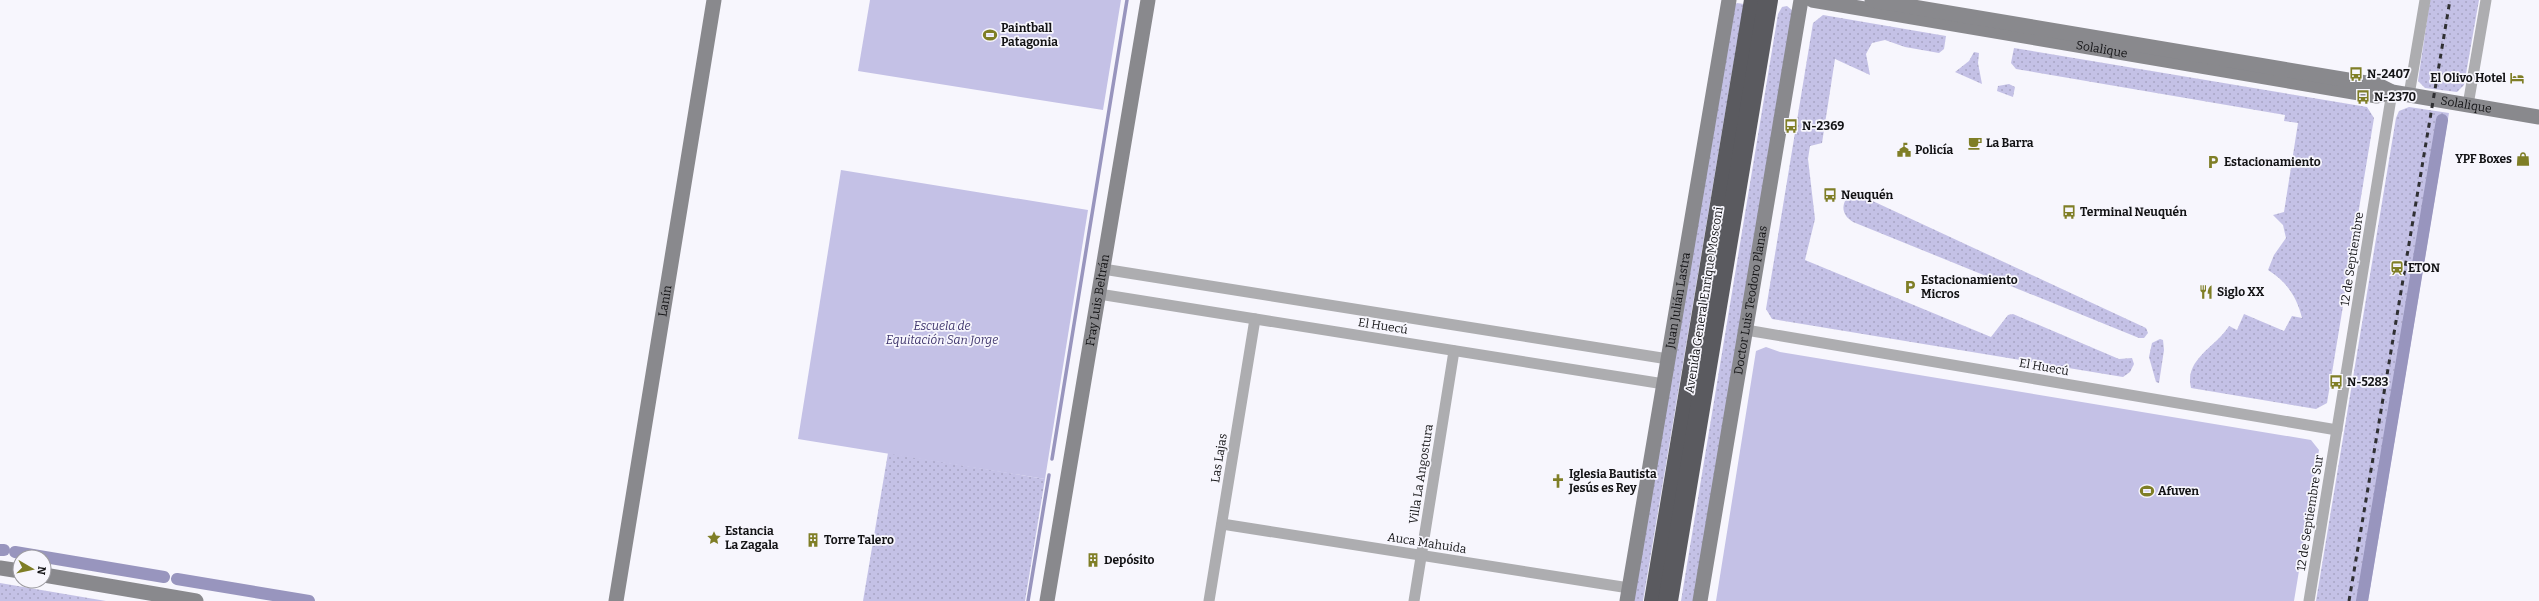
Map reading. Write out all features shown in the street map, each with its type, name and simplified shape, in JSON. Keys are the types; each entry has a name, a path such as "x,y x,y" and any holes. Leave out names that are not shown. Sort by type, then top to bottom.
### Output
{"highway":[{"name":"Avenida General Enrique Mosconi","path":"1654,601 1754,0"},
{"name":"Avenida General Enrique Mosconi","path":"1668,601 1768,0"}],"street":[{"name":"Lanín","path":"616,601 714,0"},
{"name":"Fray Luis Beltrán","path":"1047,601 1148,0"},
{"name":"Juan Julián Lastra","path":"1628,595 1729,0"},
{"name":"Doctor Luis Teodoro Planas","path":"1700,601 1802,0"},
{"name":"Solalique","path":"1812,0 2377,96 2392,92"},
{"name":"Solalique","path":"1872,0 2378,85 2392,92 2539,117"},
{"path":"2409,95 2425,0"},
{"path":"2468,105 2486,0"},
{"name":"12 de Septiembre","path":"2337,430 2392,92"},
{"name":"El Huecú","path":"1103,269 1668,359"},
{"name":"El Huecú","path":"1099,294 1664,384"},
{"name":"Las Lajas","path":"1209,601 1255,319"},
{"name":"El Huecú","path":"1746,330 2337,430"},
{"name":"Villa La Angostura","path":"1414,601 1454,351"},
{"name":"12 de Septiembre Sur","path":"2308,601 2337,430"},
{"name":"Auca Mahuida","path":"1222,524 1421,556 1628,595"},
{"path":"0,568 12,570"},
{"path":"52,576 196,601"}],"green space":[{"name":"Paintball Patagonia","path":"870,0 1121,0 1103,110 858,71"},
{"path":"2430,0 2479,0 2464,85 2457,92 2425,88 2418,81"},
{"path":"1737,3 1744,4 1742,37 1737,42 1643,601 1633,601 1734,5"},
{"path":"1787,6 1793,11 1694,601 1681,601 1778,14 1782,7"},
{"path":"1823,15 1946,36 1944,49 1939,53 1905,47 1885,40 1872,43 1866,54 1870,75 1835,59 1822,143 1810,146 1808,159 1815,219 1805,260 1991,337 2008,315 2013,314 2119,359 2132,358 2134,364 2130,372 2123,377 1772,319 1766,309 1813,23"},
{"path":"2014,48 2367,107 2374,118 2327,403 2316,409 2191,388 2190,378 2192,369 2202,354 2223,334 2229,326 2237,330 2244,314 2284,331 2292,316 2302,318 2297,303 2286,285 2268,270 2274,255 2286,238 2283,225 2273,215 2284,212 2298,123 2284,121 2285,115 2016,69 2011,63"},
{"path":"1974,52 1979,53 1978,63 1982,84 1955,72 1969,61"},
{"path":"2009,84 2015,87 2013,97 1997,91 1998,86"},
{"path":"2409,107 2449,113 2368,601 2316,601 2396,118 2399,111"},
{"name":"Escuela de Equitación San Jorge","path":"841,170 1088,210 1045,479 798,439"},
{"path":"1854,196 1864,197 2146,328 2148,333 2144,338 2139,338 1853,222 1846,216 1843,207 1845,201"},
{"path":"2160,339 2163,340 2164,350 2159,383 2156,382 2149,357 2152,343"},
{"path":"1766,347 1780,352 2311,440 2319,450 2294,601 1716,601 1756,351"},
{"path":"888,453 1045,479 1025,601 863,601"},
{"path":"0,583 12,585 12,589 35,589 106,601 0,601"}],"waterway":[{"path":"1052,459 1127,0"},
{"path":"2362,601 2442,120"},
{"path":"1028,601 1049,475"},
{"path":"52,558 164,577"},
{"path":"177,579 309,601"}],"railway":[{"path":"2349,601 2450,0"}],"place":[{"name":"Paintball Patagonia","path":"990,35"},
{"name":"N-2407","path":"2356,74"},
{"name":"El Olivo Hotel","path":"2517,78"},
{"name":"N-2370","path":"2363,97"},
{"name":"N-2369","path":"1791,126"},
{"name":"La Barra","path":"1975,143"},
{"name":"Policía","path":"1904,150"},
{"name":"YPF Boxes","path":"2523,159"},
{"name":"Estacionamiento","path":"2213,162"},
{"name":"Neuquén","path":"1830,195"},
{"name":"Terminal Neuquén","path":"2069,212"},
{"name":"ETON","path":"2397,268"},
{"name":"Estacionamiento Micros","path":"1910,287"},
{"name":"Siglo XX","path":"2206,292"},
{"name":"N-5283","path":"2336,382"},
{"name":"Iglesia Bautista Jesús es Rey","path":"1558,481"},
{"name":"Afuven","path":"2147,491"},
{"name":"Estancia La Zagala","path":"714,538"},
{"name":"Torre Talero","path":"813,540"},
{"name":"Depósito","path":"1093,560"}]}
